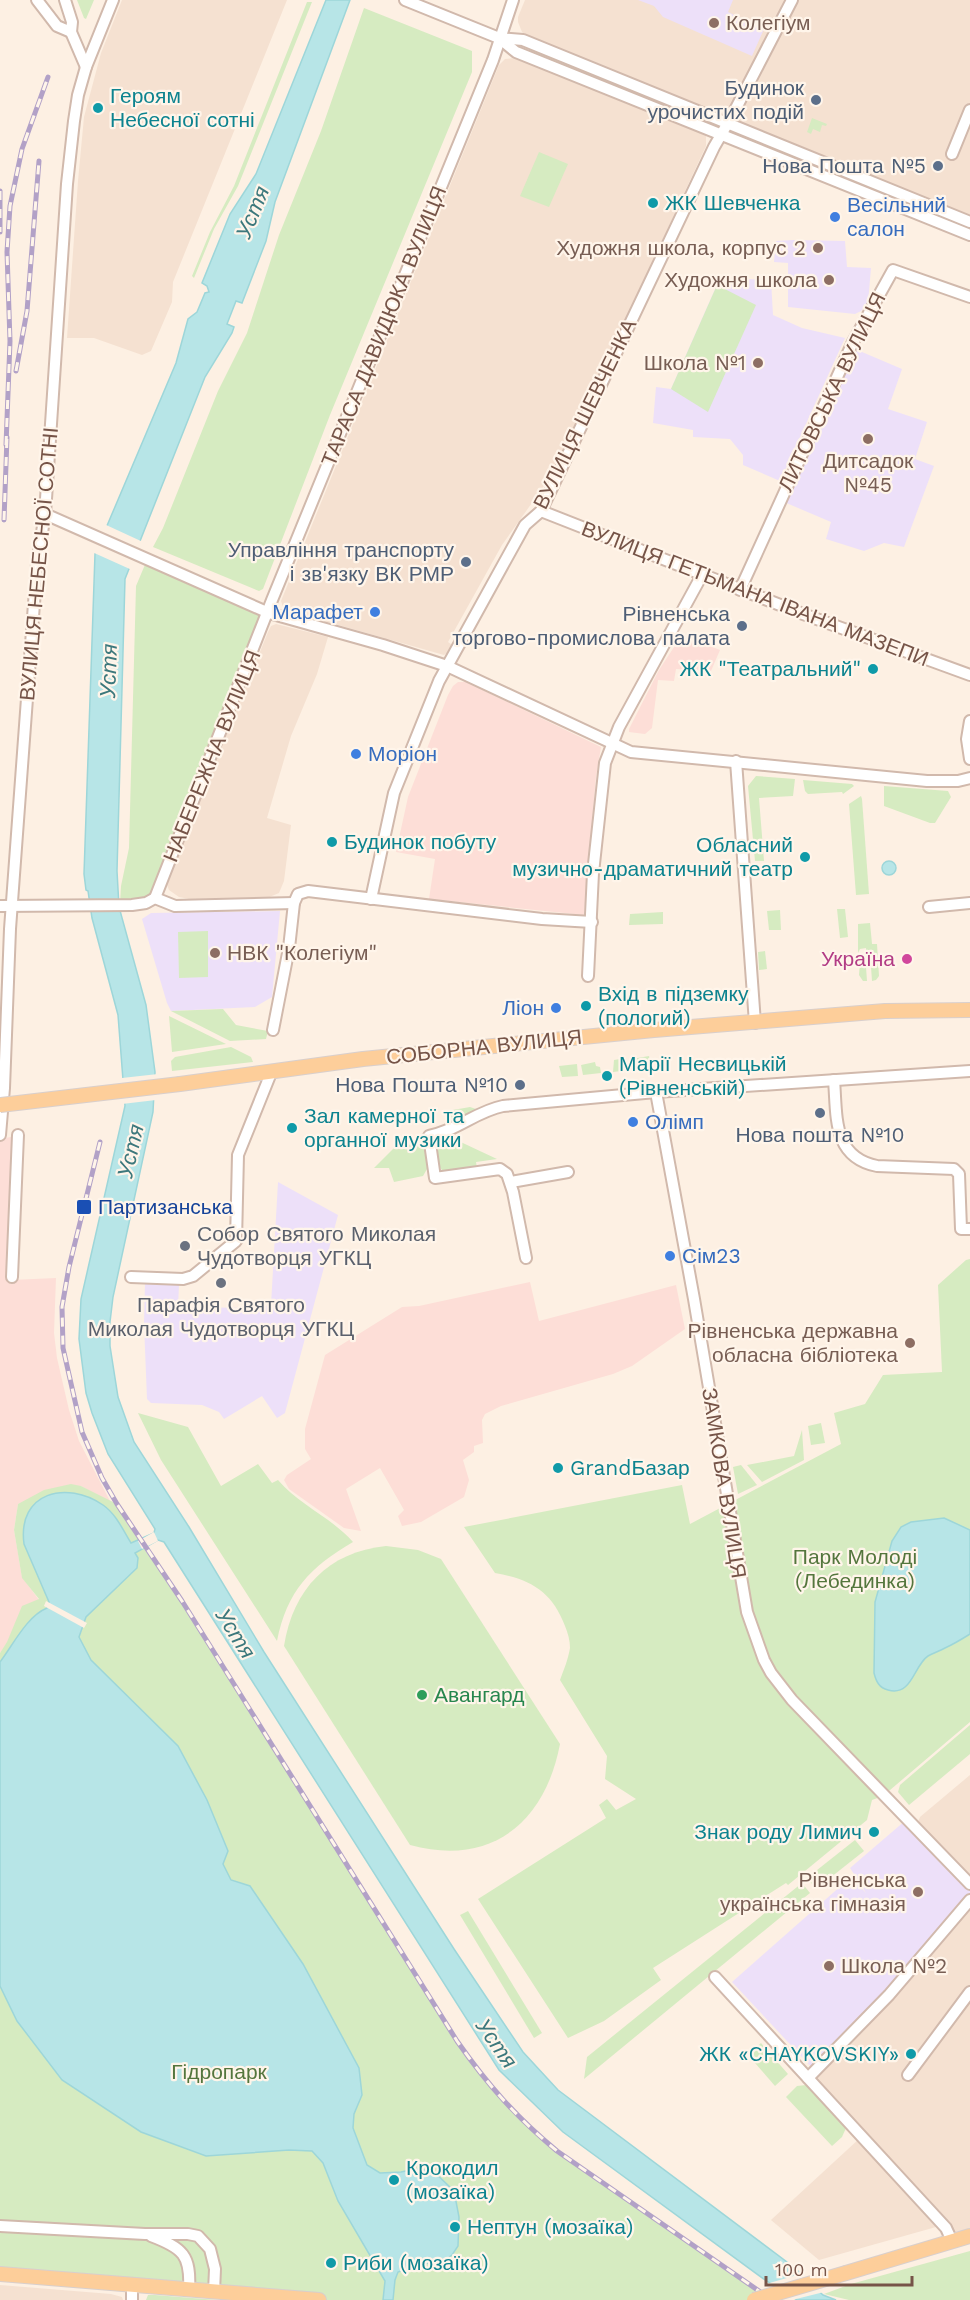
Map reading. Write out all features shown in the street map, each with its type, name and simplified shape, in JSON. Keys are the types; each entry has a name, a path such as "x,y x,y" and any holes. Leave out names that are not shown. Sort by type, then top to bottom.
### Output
{"main road":[{"name":"СОБОРНА ВУЛИЦЯ","path":"0,1105 271,1073 363,1059 654,1030 885,1011 970,1010"},
{"path":"754,2300 970,2236"},
{"path":"0,2274 132,2293 189,2290 319,2300"}],"street":[{"path":"37,0 57,26 71,32"},
{"path":"65,0 72,22 71,32 86,67"},
{"name":"ВУЛИЦЯ НЕБЕСНОЇ СОТНІ","path":"0,1135 13,905 37,563 45,514 67,184 78,95 86,67 112,0"},
{"path":"405,0 499,38 516,52 970,235"},
{"path":"499,38 513,0"},
{"name":"ВУЛИЦЯ ШЕВЧЕНКА","path":"371,899 394,793 447,666 525,525 541,511 721,135 792,0"},
{"path":"499,38 520,39 970,222"},
{"name":"ТАРАСА ДАВИДЮКА ВУЛИЦЯ","path":"268,613 493,60 499,38"},
{"path":"952,154 970,110"},
{"name":"ЛИТОВСЬКА ВУЛИЦЯ","path":"740,590 853,342 893,270 970,297"},
{"name":"ВУЛИЦЯ ГЕТЬМАНА ІВАНА МАЗЕПИ","path":"541,511 740,590 970,675"},
{"path":"45,514 268,613 383,645 447,666 631,752 927,782 958,782 970,778"},
{"path":"588,976 593,873 605,764 612,743 633,700 702,575"},
{"name":"НАБЕРЕЖНА ВУЛИЦЯ","path":"155,898 268,613"},
{"path":"970,721 967,738 970,759"},
{"path":"736,761 755,1023"},
{"path":"273,1030 289,948 294,903 298,894 308,891 542,919 592,922"},
{"path":"0,906 132,905 146,903 155,898 175,906 294,903"},
{"path":"929,907 970,903"},
{"path":"526,1258 511,1182 507,1174 500,1169 435,1178 429,1136 450,1130 496,1107 656,1092 969,1071"},
{"path":"131,1277 183,1279 193,1276 236,1241 238,1155 271,1073"},
{"path":"834,1080 838,1132 847,1149 864,1163 876,1166 954,1169 958,1174 961,1229 970,1229"},
{"name":"ЗАМКОВА ВУЛИЦЯ","path":"656,1092 700,1335 740,1583 755,1639 771,1674 792,1700 970,1884"},
{"path":"12,1278 18,1135"},
{"path":"511,1182 568,1172"},
{"path":"808,2078 889,1995 970,1900"},
{"path":"715,1977 946,2228 952,2241"},
{"path":"908,2075 970,1992"},
{"path":"0,2226 198,2236 206,2242 210,2249 215,2269 214,2292"},
{"path":"145,2234 166,2242 182,2252 189,2262 189,2290"}],"shaded area":[{"path":"122,0 287,0 173,282 172,302 151,351 142,355 94,338 67,338 84,117 101,53"},
{"path":"525,0 970,0 970,216 528,36 522,32 518,22"},
{"name":"Колегіум","path":"638,0 733,0 728,12 764,29 752,56 663,17 654,6"},
{"path":"514,58 698,132 706,136 706,146 556,469 502,545 448,642 452,645 444,655 289,611 283,607 281,601 499,65 505,59"},
{"name":"Художня школа","path":"776,241 845,241 847,267 871,268 868,303 861,311 855,314 788,307 788,263 774,262"},
{"name":"Школа №1","path":"720,278 771,280 773,315 802,328 845,338 780,481 743,465 743,455 730,439 693,437 693,430 653,423 656,387 671,389"},
{"name":"Дитсадок №45","path":"855,349 902,369 888,409 927,422 915,459 934,466 904,547 884,543 864,551 826,539 831,522 784,502"},
{"path":"276,624 328,637 317,674 291,736 267,818 291,825 284,881 279,893 267,898 189,899 179,897 169,890 167,885 173,867 268,632 271,626"},
{"path":"682,635 720,650 711,671 676,669 674,681 658,680 652,728 645,734 629,732 659,670"},
{"path":"458,682 466,682 601,747 596,777 584,915 429,899 435,859 396,852 408,797 448,695"},
{"name":"НВК \"Колегіум\"","path":"280,911 272,997 255,1007 171,1011 142,919 151,913"},
{"path":"16,1136 11,1280 56,1278 54,1333 57,1358 69,1410 79,1441 111,1503 81,1486 18,1504 14,1530 22,1577 39,1600 0,1653 0,1139"},
{"path":"278,1182 338,1215 285,1413 277,1418 262,1396 224,1419 219,1412 202,1405 151,1403 147,1399 145,1283 179,1285 178,1307 253,1308 271,1305"},
{"path":"530,1282 539,1321 676,1285 685,1329 632,1366 613,1374 501,1406 485,1414 482,1420 483,1443 474,1446 474,1452 463,1460 469,1480 464,1497 421,1522 402,1526 398,1516 404,1510 380,1468 346,1489 361,1531 344,1528 289,1489 284,1480 287,1475 311,1459 305,1449 305,1429 325,1355 402,1307 419,1306"},
{"path":"970,1775 970,1878 918,1822 920,1817"},
{"name":"Школа №2","path":"906,1820 970,1884 970,1900 813,2069 732,1982 851,1877 866,1893 850,1868"},
{"path":"970,1900 970,2236 952,2241 808,2078"},
{"path":"859,2139 920,2205 936,2227 819,2260 771,2220"},
{"path":"0,2285 111,2294 122,2297 123,2300 0,2300"}],"green space":[{"path":"77,0 94,0 86,19 84,18"},
{"path":"307,2 312,2 238,186 214,229 194,278 192,276 210,232 234,186"},
{"path":"364,8 472,51 472,72 330,415 263,589 259,591 153,547 163,528 218,391 247,333 279,235 321,131"},
{"path":"530,49 707,121 707,123 529,51"},
{"path":"812,118 827,124 822,125 820,132 813,129 811,134 807,132"},
{"path":"745,135 970,227 970,230 745,138"},
{"path":"539,152 568,164 549,207 520,196"},
{"path":"717,285 756,305 708,412 671,389"},
{"path":"147,560 269,613 155,898 120,904 121,886 129,848 136,586"},
{"path":"756,776 795,779 793,796 759,798 764,861 755,861 748,786"},
{"path":"803,780 854,786 843,794 842,792 808,794 805,791"},
{"path":"884,786 948,791 951,797 935,823 930,823 884,806"},
{"path":"861,796 869,894 856,895 849,804"},
{"path":"837,909 845,909 848,937 840,938"},
{"path":"780,910 781,930 769,930 767,911"},
{"path":"663,912 663,924 629,925 630,914"},
{"path":"870,923 872,944 877,944 879,976 872,981 871,967 866,967 867,981 863,981 859,975 860,962 873,961 873,953 866,953 866,948 860,949 858,953 858,924"},
{"path":"208,931 208,977 179,978 178,932"},
{"path":"765,951 767,969 759,970 758,952"},
{"path":"223,1009 236,1025 268,1031 266,1039 230,1041 171,1011"},
{"path":"169,1016 226,1044 172,1052"},
{"path":"231,1047 251,1057 253,1062 172,1071 171,1061 175,1057"},
{"path":"649,1056 650,1062 647,1068 633,1070 632,1059"},
{"path":"626,1058 629,1070 613,1072 614,1060"},
{"path":"595,1062 596,1066 600,1067 601,1073 583,1075 581,1065"},
{"path":"577,1064 578,1076 562,1077 559,1066"},
{"path":"470,1107 476,1109 476,1113 453,1124 449,1122 447,1111"},
{"path":"450,1137 497,1159 476,1162 477,1168 446,1173 440,1167 436,1154 438,1145"},
{"path":"420,1143 426,1148 427,1169 423,1176 394,1182 389,1168 374,1168 395,1147"},
{"name":"Парк Молоді (Лебединка)","path":"970,1259 970,1722 883,1796 872,1800 867,1820 788,1885 786,1883 653,1968 661,1980 604,2021 568,2038 478,1899 606,1818 599,1805 607,1799 616,1810 636,1799 605,1779 607,1756 560,1680 570,1645 566,1629 554,1604 529,1583 495,1573 464,1527 682,1485 690,1524 841,1444 834,1413 865,1404 883,1375 942,1372 938,1285"},
{"path":"138,1413 188,1427 221,1486 258,1464 272,1483 278,1480 295,1497 335,1525 353,1542 324,1561 303,1582 287,1608 277,1641 161,1460"},
{"path":"821,1423 825,1443 811,1445 808,1426"},
{"path":"802,1430 804,1460 762,1482 747,1465 794,1456"},
{"path":"741,1465 757,1485 738,1494 733,1467"},
{"name":"Гідропарк","path":"71,1484 81,1486 117,1504 182,1601 457,2041 491,2086 528,2126 557,2151 772,2300 319,2300 0,2274 0,1653 22,1606 39,1599 22,1578 14,1530 18,1504 44,1490"},
{"name":"Авангард","path":"386,1546 418,1550 441,1559 560,1744 553,1772 542,1796 527,1816 510,1832 489,1844 466,1850 439,1850 410,1845 284,1646 296,1607 305,1591 317,1577 331,1565 347,1556"},
{"path":"970,1725 970,1754 909,1805 898,1792 900,1785"},
{"path":"855,1840 864,1851 816,1889 807,1878"},
{"path":"802,1883 810,1893 584,2079 587,2057"},
{"path":"468,1911 542,2033 534,2038 460,1915"},
{"path":"761,2043 788,2074 775,2086 748,2055"},
{"path":"806,2085 846,2128 842,2137 832,2146 786,2097 797,2086"},
{"path":"970,2251 970,2300 849,2300 824,2294 851,2284"},
{"path":"148,2295 155,2295 217,2300 146,2300"}],"water":[{"name":"Устя","path":"326,0 350,0 275,202 266,241 242,303 236,301 227,324 234,327 232,333 205,377 125,579 117,871 119,907 146,1005 155,1072 153,1112 113,1297 110,1322 110,1346 118,1397 134,1442 189,1527 264,1652 454,1949 523,2052 558,2090 795,2268 823,2295 836,2300 797,2300 765,2280 563,2132 499,2070 164,1542 158,1540 135,1553 138,1558 137,1568 86,1617 79,1637 91,1660 178,1746 207,1800 228,1851 223,1864 231,1880 250,1886 303,1964 359,2068 362,2095 354,2114 353,2128 367,2165 380,2173 415,2169 433,2171 454,2191 459,2217 458,2246 445,2260 398,2272 393,2300 383,2300 385,2281 338,2201 323,2163 312,2151 289,2150 206,2156 141,2132 62,2080 17,2021 0,1986 0,1662 27,1624 47,1608 49,1602 24,1544 24,1526 28,1512 36,1502 47,1496 74,1493 89,1497 108,1509 131,1543 154,1533 155,1529 108,1454 86,1393 79,1339 81,1299 125,1106 118,1015 92,918 84,874 95,554 176,363 188,319 197,312 205,293 209,292 207,286 202,283 230,214 256,174"},
{"path":"886,861 892,861 896,868 892,875 886,875 882,871 882,865"},
{"path":"944,1518 970,1530 970,1634 923,1660 908,1685 902,1689 896,1691 882,1688 874,1673 875,1602 892,1541 901,1527 911,1522"}],"pier":[{"path":"104,524 143,542 132,570 92,552"},
{"path":"158,1074 156,1100 122,1104 122,1078"},
{"path":"154,1532 158,1541 142,1549 138,1541"},
{"path":"46,1601 87,1623 84,1628 44,1606"},
{"path":"804,2273 824,2292 792,2300 766,2284"}],"railway":[{"path":"6,445 10,341 7,252 10,206 22,149 48,77"},
{"path":"16,371 27,311 39,161"},
{"path":"0,191 0,232"},
{"path":"4,520 7,437"},
{"path":"100,1142 69,1267 62,1307 63,1348 82,1432 102,1478 117,1504 182,1601 457,2041 491,2086 528,2126 557,2151 772,2300"}],"place":[{"name":"Колегіум","path":"714,23"},
{"name":"Будинок урочистих подій","path":"816,100"},
{"name":"Героям Небесної сотні","path":"98,108"},
{"name":"Нова Пошта №5","path":"938,166"},
{"name":"ЖК Шевченка","path":"653,203"},
{"name":"Весільний салон","path":"835,217"},
{"name":"Художня школа, корпус 2","path":"818,248"},
{"name":"Художня школа","path":"829,280"},
{"name":"Школа №1","path":"758,363"},
{"name":"Дитсадок №45","path":"868,439"},
{"name":"Управління транспорту і зв'язку ВК РМР","path":"466,562"},
{"name":"Марафет","path":"375,612"},
{"name":"Рівненська торгово-промислова палата","path":"742,626"},
{"name":"ЖК \"Театральний\"","path":"873,669"},
{"name":"Моріон","path":"356,754"},
{"name":"Будинок побуту","path":"332,842"},
{"name":"Обласний музично-драматичний театр","path":"805,857"},
{"name":"НВК \"Колегіум\"","path":"215,953"},
{"name":"Україна","path":"907,959"},
{"name":"Вхід в підземку (пологий)","path":"586,1006"},
{"name":"Ліон","path":"556,1008"},
{"name":"Марії Несвицькій (Рівненській)","path":"607,1076"},
{"name":"Нова Пошта №10","path":"520,1085"},
{"name":"Нова пошта №10","path":"820,1113"},
{"name":"Олімп","path":"633,1122"},
{"name":"Зал камерної та органної музики","path":"292,1128"},
{"name":"Партизанська","path":"84,1207"},
{"name":"Собор Святого Миколая Чудотворця УГКЦ","path":"185,1246"},
{"name":"Сім23","path":"670,1256"},
{"name":"Парафія Святого Миколая Чудотворця УГКЦ","path":"221,1283"},
{"name":"Рівненська державна обласна бібліотека","path":"910,1343"},
{"name":"GrandБазар","path":"558,1468"},
{"name":"Авангард","path":"422,1695"},
{"name":"Знак роду Лимич","path":"874,1832"},
{"name":"Рівненська українська гімназія","path":"918,1892"},
{"name":"Школа №2","path":"829,1966"},
{"name":"ЖК «CHAYKOVSKIY»","path":"911,2054"},
{"name":"Крокодил (мозаїка)","path":"394,2180"},
{"name":"Нептун (мозаїка)","path":"455,2227"},
{"name":"Риби (мозаїка)","path":"331,2263"}]}
